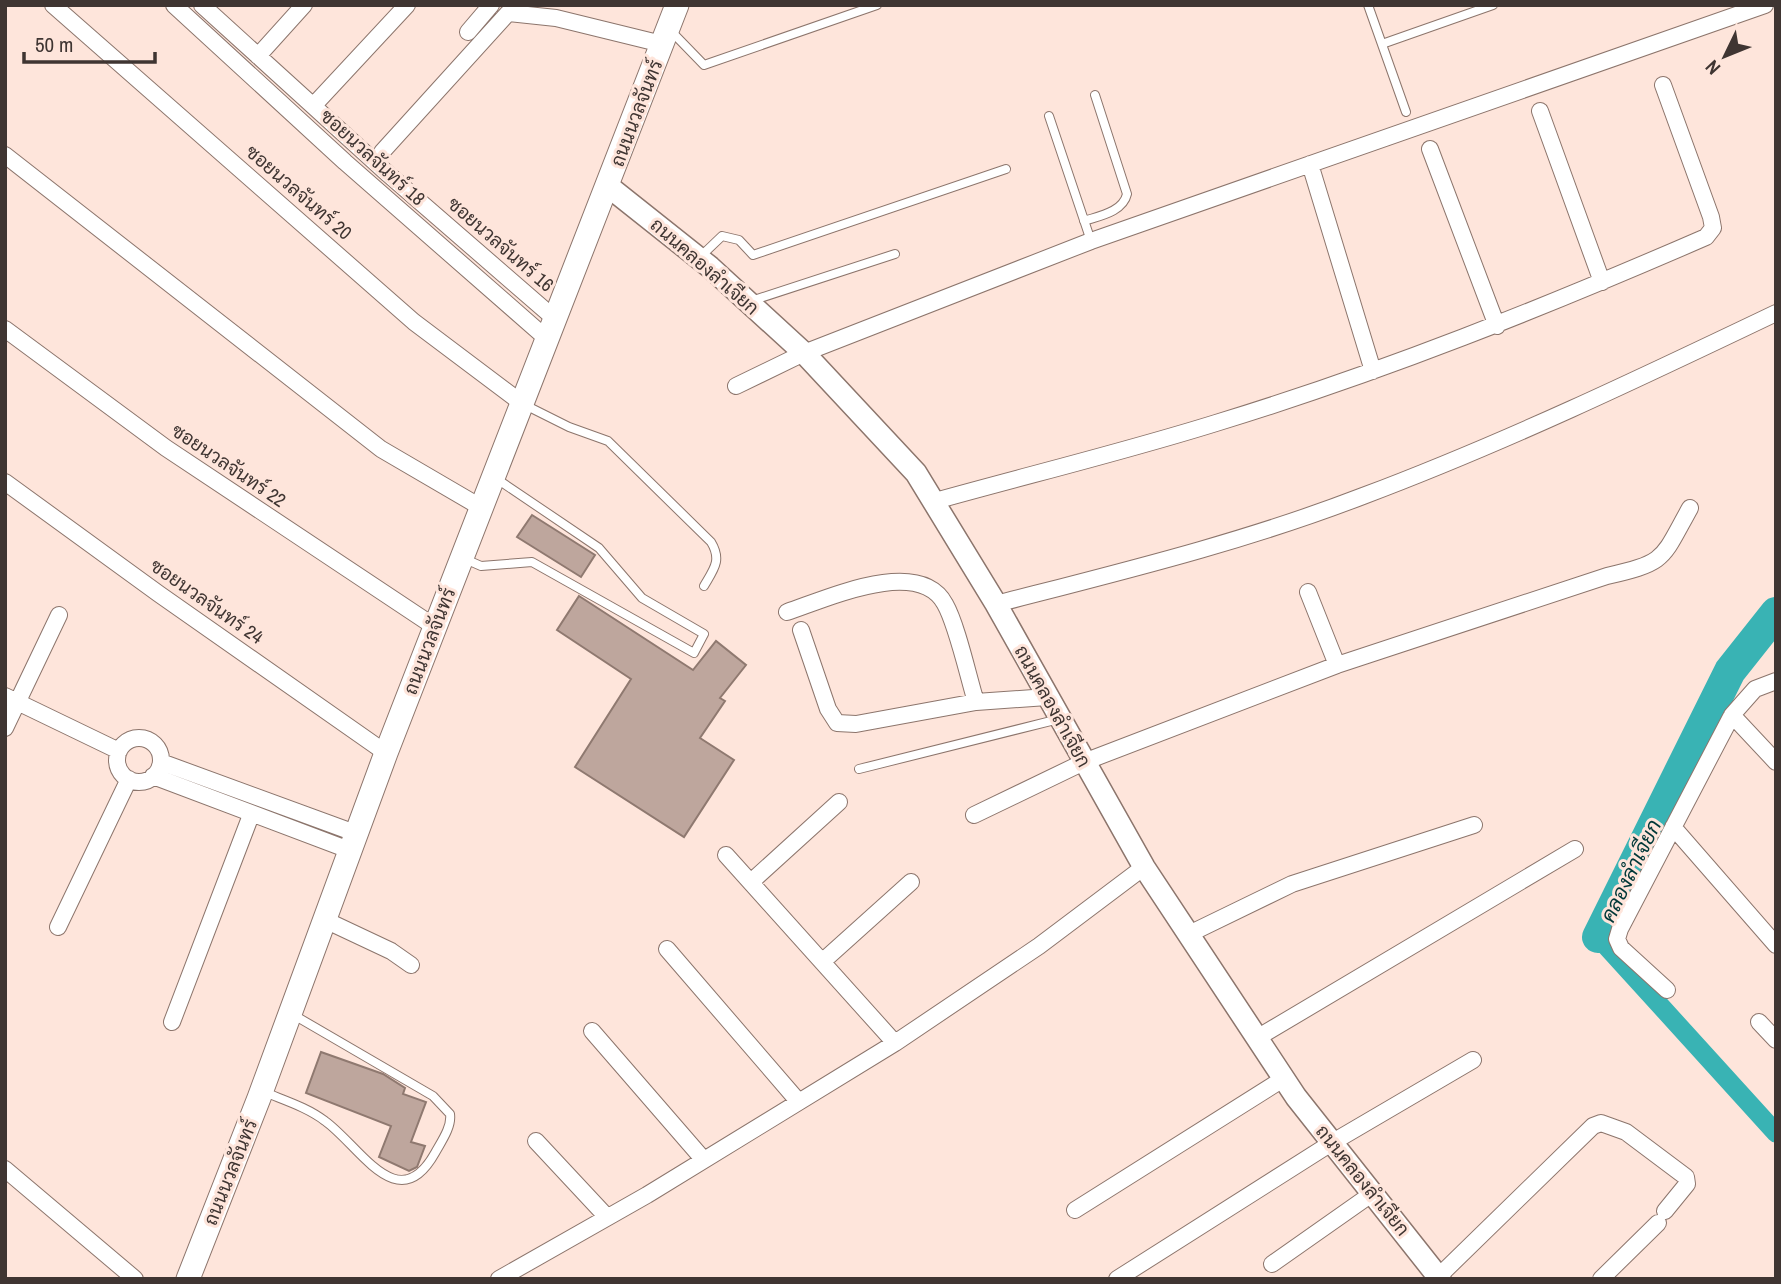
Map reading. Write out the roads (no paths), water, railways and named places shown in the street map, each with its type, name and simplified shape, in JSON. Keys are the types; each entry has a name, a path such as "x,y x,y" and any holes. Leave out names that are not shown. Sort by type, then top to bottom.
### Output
{"main road":[{"name":"ถนนนวลจันทร์","path":"188,1279 262,1091 352,841 677,5"}],"street":[{"name":"ซอยนวลจันทร์ 20","path":"53,5 414,322 523,404"},
{"name":"ซอยนวลจันทร์ 18","path":"174,5 345,162 550,328"},
{"path":"258,56 304,5"},
{"path":"314,105 407,5"},
{"path":"468,32 491,5"},
{"path":"737,386 804,353 1091,241 1765,5"},
{"name":"ซอยนวลจันทร์ 16","path":"208,7 550,328"},
{"path":"382,152 508,13 665,36"},
{"path":"935,501 1216,423 1373,371 1497,326 1706,237 1713,228 1663,85"},
{"path":"1540,111 1602,282"},
{"path":"1430,149 1497,326"},
{"path":"5,155 381,449 482,508"},
{"path":"1310,164 1373,371"},
{"name":"ถนนคลองลำเจียก","path":"608,186 698,257 804,353 916,473 996,604 1144,867 1283,1079 1439,1278"},
{"path":"996,604 1189,554 1362,497 1600,397 1776,313"},
{"name":"ซอยนวลจันทร์ 22","path":"5,330 166,448 435,627"},
{"name":"ซอยนวลจันทร์ 24","path":"5,482 386,753"},
{"path":"974,815 1084,762 1337,665 1607,576 1648,566 1663,557 1690,508"},
{"path":"787,612 857,589 907,581 929,585 945,604 976,702"},
{"path":"1308,592 1337,665"},
{"path":"5,728 12,699 59,615"},
{"path":"802,630 828,709 837,723 856,724 976,702 1047,697"},
{"path":"1667,990 1621,948 1617,939 1732,715 1755,689 1776,681"},
{"path":"12,699 119,751"},
{"path":"1732,715 1776,762"},
{"path":"132,739 146,739 158,748 161,762 153,776 143,782 129,779 119,768 119,751 132,739"},
{"path":"161,762 352,841"},
{"path":"153,776 251,815 352,841"},
{"path":"58,927 129,779"},
{"path":"751,882 839,802"},
{"path":"172,1022 251,815"},
{"path":"1189,934 1292,884 1474,825"},
{"path":"1673,827 1776,945"},
{"path":"1257,1038 1575,849"},
{"path":"726,855 895,1043"},
{"path":"499,1279 606,1216 648,1195 895,1043 1039,946 1144,867"},
{"path":"822,962 911,882"},
{"path":"323,919 391,951 411,965"},
{"path":"667,949 798,1101"},
{"path":"1759,1022 1776,1040"},
{"path":"592,1031 703,1159"},
{"path":"1116,1279 1333,1142 1473,1060"},
{"path":"1075,1210 1283,1079"},
{"path":"1439,1278 1584,1136 1601,1123 1626,1132 1686,1177 1687,1184 1661,1217 1601,1279"},
{"path":"536,1141 606,1216"},
{"path":"5,1168 135,1279"},
{"path":"1272,1264 1373,1193"}],"lane":[{"path":"665,36 704,65 877,5"},
{"path":"1368,5 1406,112"},
{"path":"1382,44 1493,5"},
{"path":"1084,221 1114,211 1126,200 1127,194 1096,95"},
{"path":"1049,116 1091,241"},
{"path":"698,257 722,236 739,240 753,255 1006,169"},
{"path":"748,302 895,254"},
{"path":"523,404 569,427 608,441 693,524 717,553 718,562 704,586"},
{"path":"462,558 481,566 532,562 694,653 704,634 642,598 599,548 494,477"},
{"path":"859,769 1059,719"},
{"path":"262,1091 325,1120 376,1168 405,1182 414,1181 424,1172 451,1121 445,1108 433,1096 290,1013"}],"waterway":[{"name":"คลองลำเจียก","path":"1598,937 1730,671 1776,613"},
{"name":"คลองลำเจียก","path":"1598,937 1776,1133"}]}
